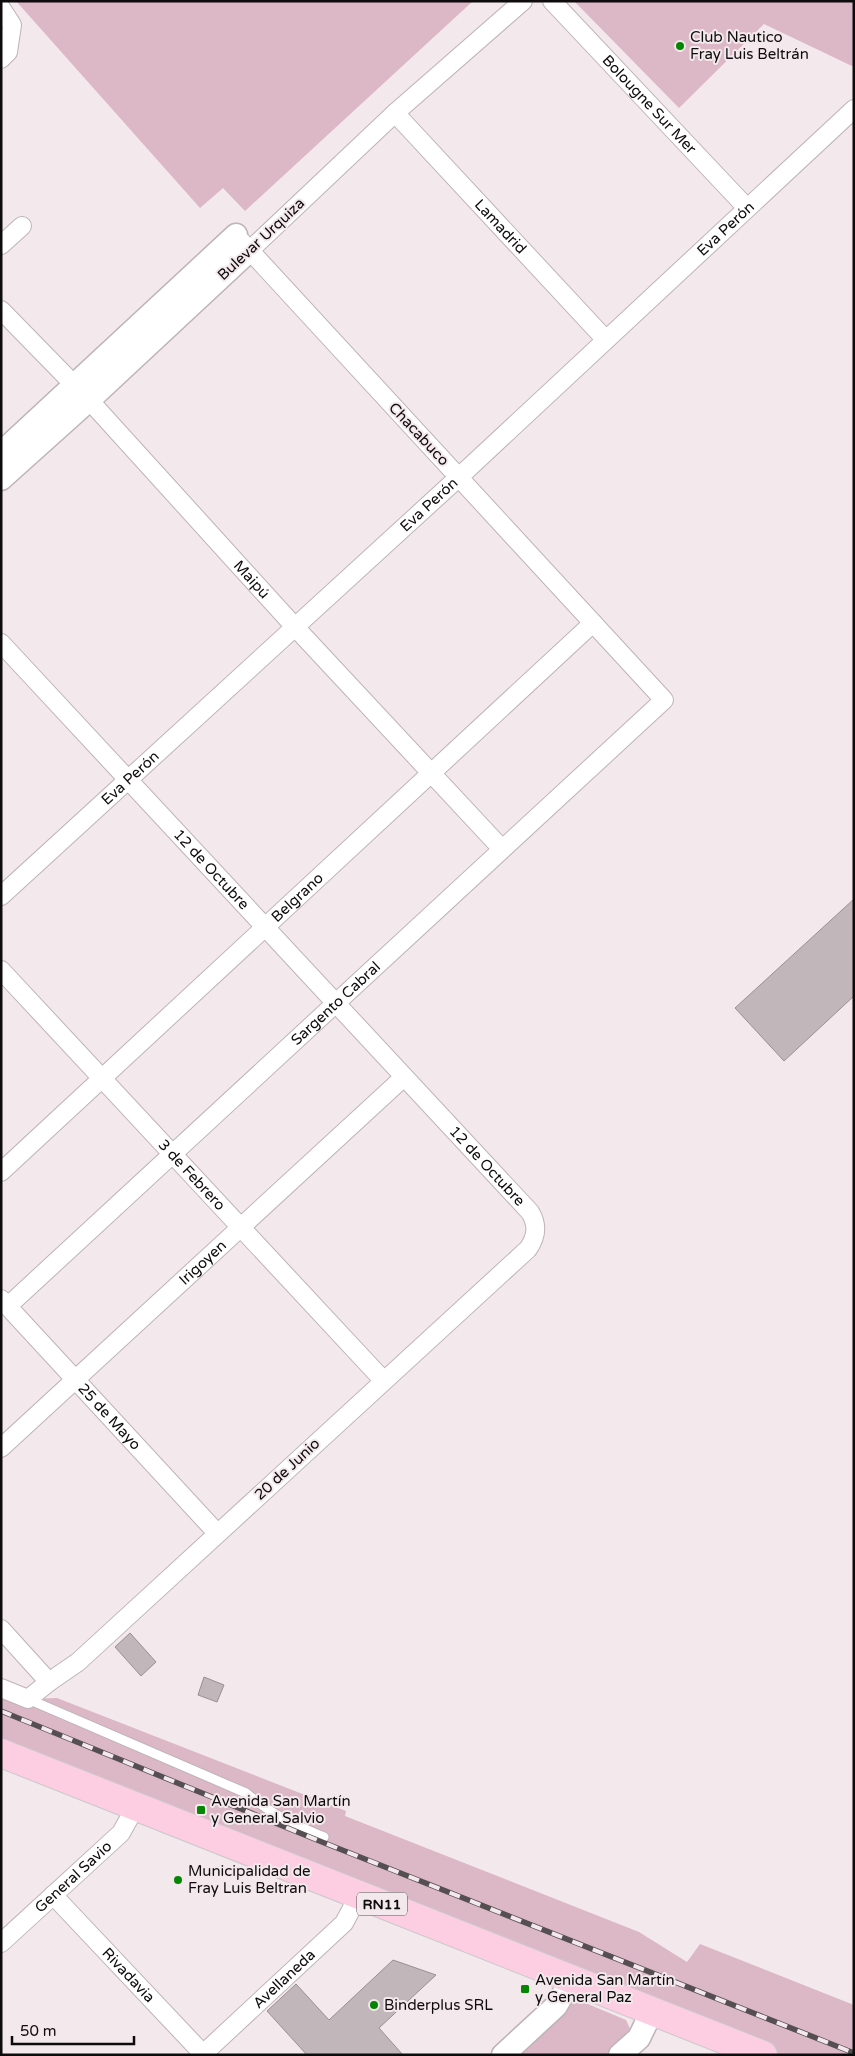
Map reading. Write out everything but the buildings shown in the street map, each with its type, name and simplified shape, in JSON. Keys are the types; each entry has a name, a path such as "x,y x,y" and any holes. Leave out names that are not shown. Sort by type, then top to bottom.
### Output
{"main road":[{"name":"RN11","path":"1,1753 763,2055"}],"street":[{"name":"Bulevar Urquiza","path":"1,479 82,393 242,243 523,1"},
{"name":"Bolougne Sur Mer","path":"552,1 747,208"},
{"path":"1,8 12,25 5,56"},
{"name":"Eva Perón","path":"1,896 459,477 854,109"},
{"name":"Lamadrid","path":"395,113 606,340"},
{"path":"1,245 22,226"},
{"name":"Chacabuco","path":"242,243 664,700"},
{"name":"Maipú","path":"1,310 82,393 295,627 502,849"},
{"name":"Bulevar Urquiza","path":"1,453 82,393"},
{"name":"Belgrano","path":"1,1172 593,623"},
{"name":"12 de Octubre","path":"1,643 530,1212 536,1222 536,1231"},
{"name":"Sargento Cabral","path":"4,1303 172,1154 664,700"},
{"name":"3 de Febrero","path":"1,970 383,1380"},
{"name":"Irigoyen","path":"1,1448 404,1077"},
{"name":"20 de Junio","path":"28,1699 78,1662 528,1248 534,1240 536,1231"},
{"name":"25 de Mayo","path":"4,1303 218,1533"},
{"path":"1,1629 49,1682"},
{"path":"1,1688 28,1699"},
{"name":"General Savio","path":"1,1943 121,1833 136,1806"},
{"name":"Rivadavia","path":"53,1895 203,2054"},
{"name":"Avellaneda","path":"203,2054 344,1923 359,1895"},
{"path":"503,2055 556,2006 572,1979"},
{"path":"620,2055 638,2038 652,2011"}],"lane":[{"path":"28,1699 246,1793 265,1810 294,1825 324,1836"}],"shaded area":[{"path":"16,1 473,1 245,211 223,188 200,208"},
{"name":"Club Nautico Fray Luis Beltrán","path":"574,1 854,1 854,67 764,24 679,108"},
{"path":"1,1688 28,1699 57,1698 346,1811 345,1816 639,1932 687,1962 700,1944 854,2005 854,2055 763,2055 1,1753"},
{"path":"583,2002 626,2020 631,2031 612,2055 515,2055 569,2004"}],"railway":[{"path":"1,1711 322,1842 854,2053"}],"place":[{"name":"Club Nautico Fray Luis Beltrán","path":"680,46"},
{"name":"Avenida San Martín y General Salvio","path":"201,1810"},
{"name":"Municipalidad de Fray Luis Beltran","path":"178,1880"},
{"name":"Avenida San Martín y General Paz","path":"525,1989"},
{"name":"Binderplus SRL","path":"374,2005"}]}
